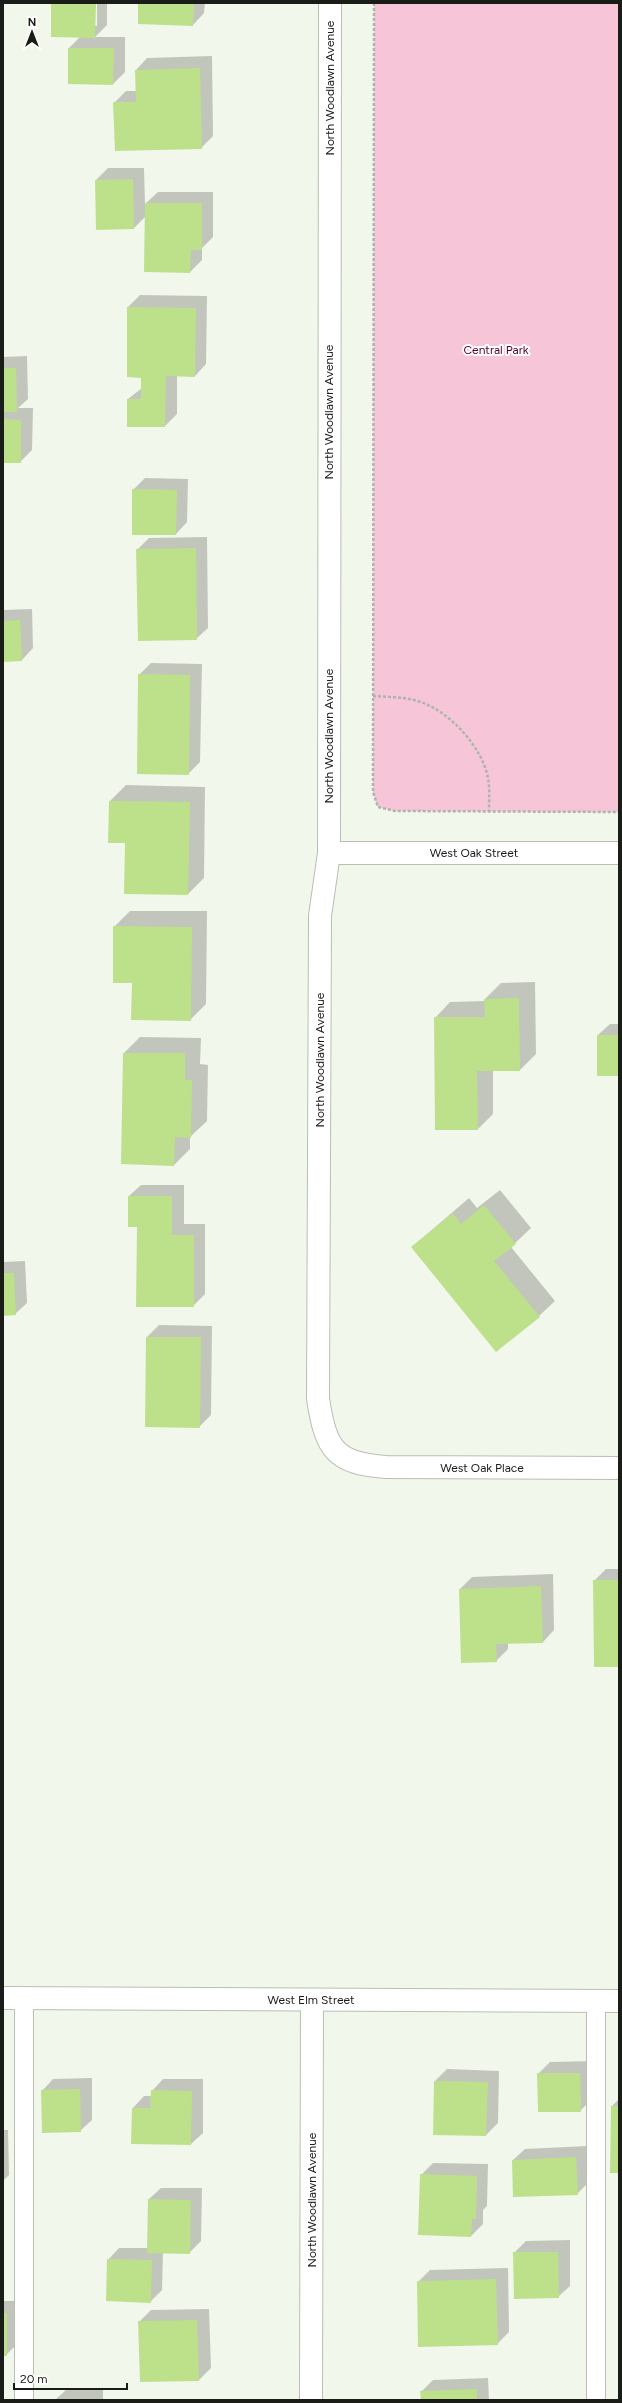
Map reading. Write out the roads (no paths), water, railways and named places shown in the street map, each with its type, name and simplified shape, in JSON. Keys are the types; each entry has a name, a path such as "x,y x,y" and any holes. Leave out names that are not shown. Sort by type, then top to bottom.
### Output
{"street":[{"name":"North Woodlawn Avenue","path":"330,3 329,853 320,916 318,1399 325,1432 331,1444 347,1460"},
{"name":"West Oak Street","path":"329,853 619,853"},
{"name":"West Oak Place","path":"347,1460 366,1466 386,1467 619,1468"},
{"name":"West Elm Street","path":"14,1998 619,2001"},
{"name":"North Woodlawn Avenue","path":"311,2400 312,2000"}],"lane":[{"path":"14,1998 24,2400"},
{"path":"596,2001 596,2400"}],"park label":[{"name":"Central Park","path":"496,350"}]}
